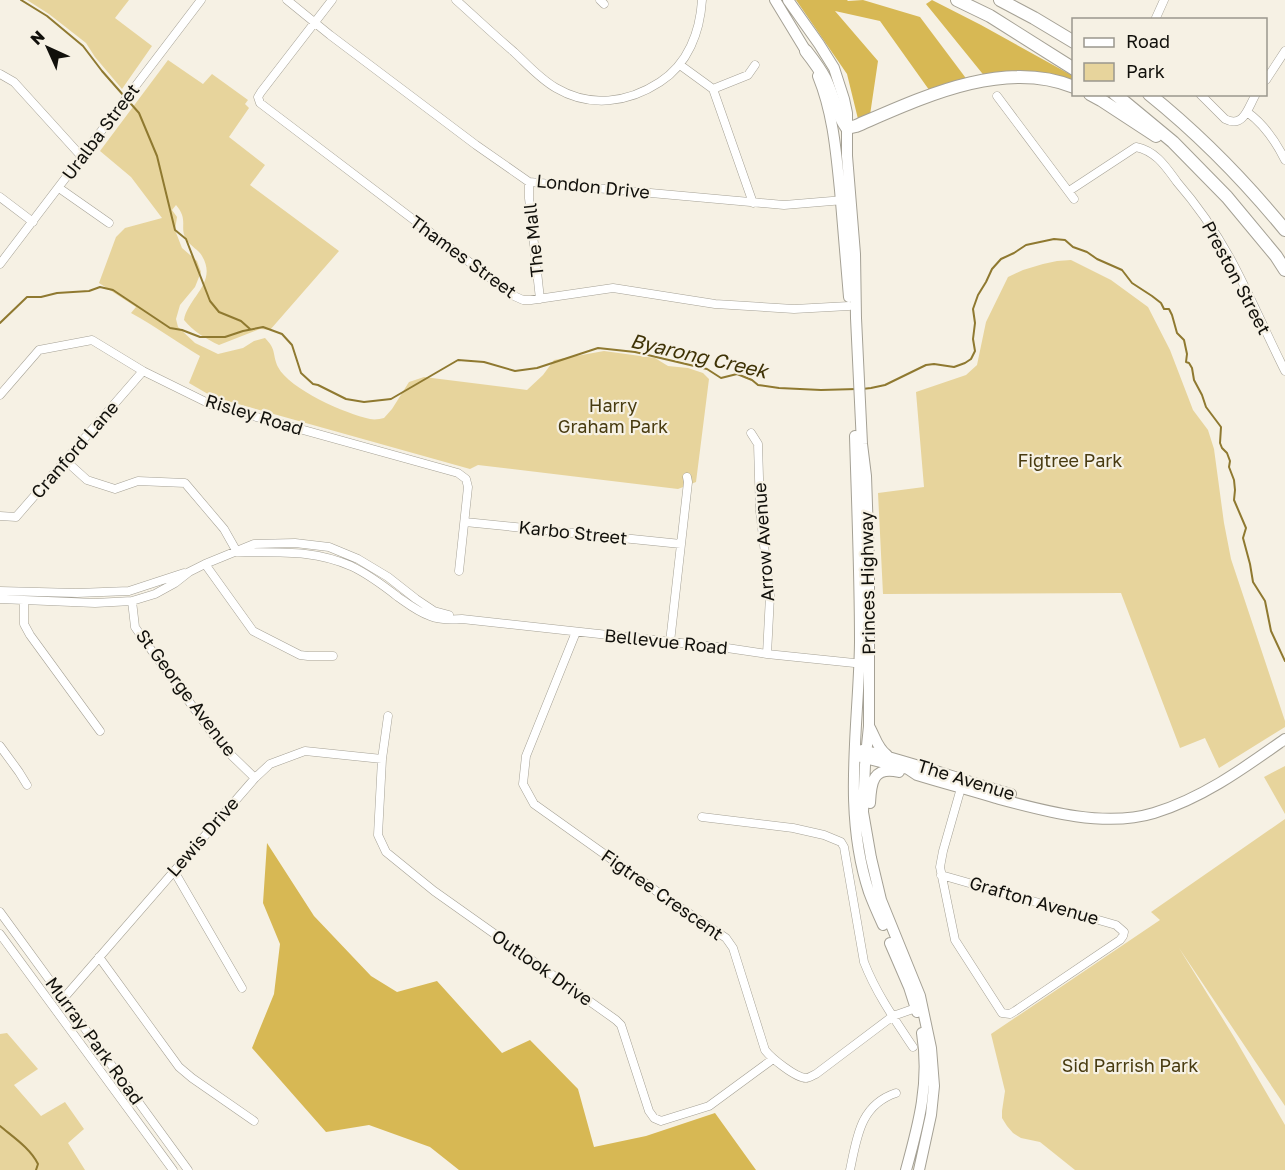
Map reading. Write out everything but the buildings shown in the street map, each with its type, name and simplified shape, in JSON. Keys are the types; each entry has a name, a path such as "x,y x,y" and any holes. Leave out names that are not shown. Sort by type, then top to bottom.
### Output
{"highway":[{"path":"957,0 990,16 1072,68"},
{"path":"1000,0 1072,41"},
{"path":"1015,0 1072,36"},
{"path":"806,51 825,80 840,119 847,128 912,102 980,81 1006,77 1029,77 1062,82 1072,86"},
{"path":"1093,96 1189,159"},
{"path":"1117,96 1173,142 1227,197 1285,270"},
{"path":"1151,96 1237,174 1285,230"}],"main road":[{"name":"Princes Highway","path":"775,0 806,51 820,81 830,113 855,254 856,381"},
{"name":"Princes Highway","path":"788,0 834,69 847,112 846,200 849,306 866,476 869,564 861,753 863,812 881,900 920,996 932,1048 934,1086 932,1115 919,1170"},
{"name":"Princes Highway","path":"864,664 869,726 861,753 854,811 858,849 872,901 909,987 922,1035 925,1074 921,1110 906,1170"},
{"path":"869,726 880,749 888,756"},
{"name":"The Avenue","path":"861,753 908,769 917,775 1036,809 1119,819 1152,814 1193,797 1248,766 1285,739"},
{"path":"1248,766 1285,748"},
{"name":"The Avenue","path":"861,753 888,756 1076,815"},
{"path":"871,858 870,793 874,779 880,772 887,770 917,775"}],"street":[{"name":"Uralba Street","path":"0,264 201,0"},
{"name":"London Drive","path":"287,0 476,145 530,182 784,205 846,200"},
{"path":"315,23 332,0"},
{"path":"456,0 556,88 578,97 609,101 649,90 681,65 697,33 702,0"},
{"path":"1156,18 1164,0"},
{"name":"Thames Street","path":"315,23 261,92 258,97 261,105 514,296 524,300 540,299 613,288 715,304 794,309 849,306"},
{"path":"1267,78 1285,51"},
{"path":"681,65 713,89 753,203"},
{"path":"713,89 748,75 755,65"},
{"path":"0,74 14,82 82,157"},
{"path":"997,96 1074,199"},
{"path":"1202,96 1230,122 1239,121 1247,112 1255,96"},
{"path":"1247,112 1272,138 1285,160"},
{"name":"Preston Street","path":"1069,191 1136,147 1158,157 1219,239 1285,370"},
{"name":"The Mall","path":"530,182 529,198 540,299"},
{"path":"59,188 109,223"},
{"path":"0,197 33,222"},
{"name":"Risley Road","path":"0,395 39,350 92,340 143,371 210,404 458,473 466,479 468,487 465,522"},
{"name":"Cranford Lane","path":"0,516 16,517 143,371"},
{"name":"Arrow Avenue","path":"751,433 758,444 760,511 770,596 767,654"},
{"path":"66,460 87,480 116,489 138,481 185,483 224,530 237,552"},
{"path":"670,642 687,477"},
{"path":"459,571 465,522"},
{"name":"Karbo Street","path":"465,522 681,544"},
{"name":"Bellevue Road","path":"0,591 77,593 129,591 189,572 254,544 295,543 328,547 358,559 388,577 434,611 462,619 864,664"},
{"path":"205,564 253,631 300,655 333,656"},
{"name":"Bellevue Road","path":"0,599 95,603 132,601 155,594 189,572"},
{"path":"24,601 24,624 30,635 100,731"},
{"name":"St George Avenue","path":"132,601 135,627 144,640 215,737 255,778"},
{"name":"Figtree Crescent","path":"576,632 526,756 523,784 534,804 726,938 733,948 765,1050 773,1059"},
{"name":"Outlook Drive","path":"388,716 382,759 378,835 386,852 434,891 616,1020 621,1025 649,1111 654,1118 661,1121 709,1106 773,1059"},
{"path":"0,746 27,785"},
{"name":"Lewis Drive","path":"63,999 255,778 270,764 305,751 382,759"},
{"path":"941,875 940,860 961,788"},
{"path":"702,817 793,828 839,840 844,847 864,962 870,979 913,1047"},
{"path":"174,871 242,988"},
{"name":"Grafton Avenue","path":"941,875 1116,925 1124,932 1123,936 1015,1011 1010,1014 1002,1013 955,940 941,875"},
{"name":"Murray Park Road","path":"0,912 188,1170"},
{"name":"Murray Park Road","path":"0,934 173,1170"},
{"path":"99,957 179,1066 192,1078 254,1120"},
{"path":"773,1059 807,1078 816,1074 893,1016 916,1008"},
{"path":"850,1170 865,1117 872,1107 888,1096 896,1094"}],"green space":[{"path":"27,0 129,0 115,18 152,46 122,89 86,43"},
{"name":"Harry Graham Park","path":"168,60 203,84 212,74 248,100 245,104 249,108 229,137 265,165 250,185 339,251 270,330 260,329 219,345 191,328 184,320 201,290 206,266 201,254 184,235 182,215 176,205 172,210 177,217 175,230 182,248 197,261 201,272 195,287 180,305 176,319 178,327 195,343 218,354 243,348 254,341 265,338 273,349 278,367 294,384 333,406 374,419 384,418 409,382 424,377 527,390 543,375 554,360 604,351 655,358 668,366 688,368 703,373 709,379 696,482 678,489 478,465 470,469 213,397 189,383 200,356 131,313 136,307 99,283 116,237 125,228 162,218 131,177 100,151"},
{"name":"Figtree Park","path":"1071,260 1111,280 1148,307 1170,350 1193,410 1208,430 1214,449 1231,559 1285,721 1285,727 1219,768 1205,738 1180,748 1121,593 883,594 878,493 924,487 916,392 966,375 977,365 986,322 1008,277 1043,264"},
{"path":"1285,766 1285,814 1264,777"},
{"name":"Sid Parrish Park","path":"1285,819 1285,1106 1179,948 1285,1125 1285,1170 1075,1170 1040,1142 1021,1138 1013,1133 1002,1118 1005,1091 991,1034 1160,920 1151,912"},
{"path":"7,1033 38,1069 14,1085 41,1116 65,1102 84,1129 68,1143 85,1170 0,1170 0,1034"}],"shaded area":[{"path":"796,0 863,0 920,17 968,81 932,94 880,21 835,11 878,61 870,115 858,119 847,74"},
{"path":"932,0 981,25 1072,75 1072,83 986,78 926,4"},
{"path":"267,843 314,916 371,976 397,992 437,981 502,1053 530,1040 578,1089 594,1147 646,1136 715,1113 756,1170 459,1170 430,1147 369,1125 326,1132 252,1048 274,994 280,944 263,903"}],"waterway":[{"name":"Byarong Creek","path":"21,0 47,16 83,46 139,113 157,156 175,230 186,239 210,301 219,312 241,321 250,329"},
{"name":"Byarong Creek","path":"862,389 885,385 926,365 954,367 971,359 975,351 973,309 978,295 992,269 1001,259 1026,245 1054,239 1065,240 1073,247 1122,270 1132,283 1161,303 1164,309 1169,309 1177,333 1184,340 1186,362 1192,368 1194,380 1206,407 1221,427 1220,443 1230,461 1229,467 1234,480 1234,500 1246,528 1243,538 1253,582 1265,601 1271,631 1285,661"},
{"name":"Byarong Creek","path":"0,323 27,297 89,291 100,287 113,290 170,328 200,337 225,337 263,327 282,334 292,345 301,373 313,384 346,399 364,402 391,399 458,360 484,362 515,371 537,368 598,348 635,352 707,369 721,378 737,374 758,385 821,390 857,389"},
{"path":"0,1126 31,1153 38,1164 36,1170"}]}
